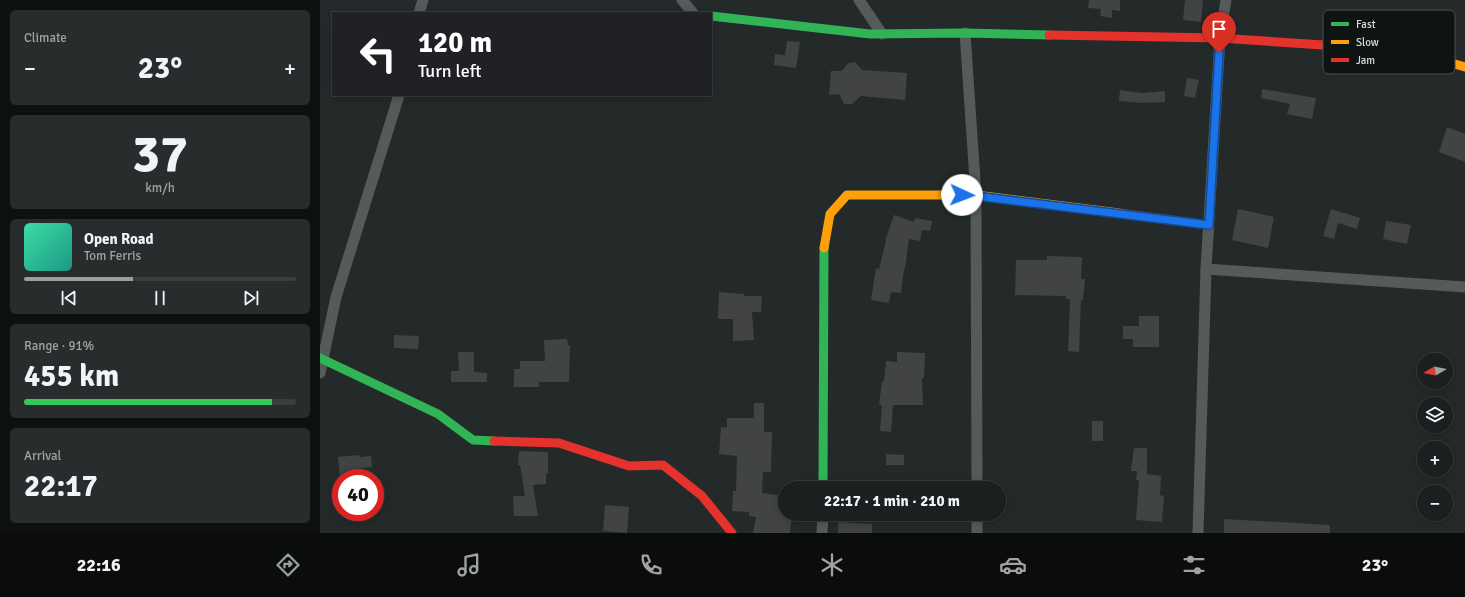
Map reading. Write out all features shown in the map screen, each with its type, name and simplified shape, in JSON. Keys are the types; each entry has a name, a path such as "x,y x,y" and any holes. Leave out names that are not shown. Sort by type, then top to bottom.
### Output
{"street":[{"path":"419,12 423,0"},
{"path":"682,0 692,12"},
{"path":"859,0 882,34"},
{"path":"1198,533 1206,269 1220,38 1226,0"},
{"path":"712,16 870,34 965,33 1220,38 1323,45"},
{"path":"965,33 976,196 977,481"},
{"path":"1455,64 1465,67"},
{"path":"320,373 336,297 399,96"},
{"path":"823,481 824,251 830,214 847,195 976,196 1209,225"},
{"path":"1206,269 1465,287"},
{"path":"322,359 438,414 474,440 559,443 629,466 663,464 702,496 732,533"},
{"path":"822,533 823,521"},
{"path":"977,521 977,533"}],"building":[{"path":"1089,0 1120,0 1120,11 1112,10 1112,18 1100,16 1101,9 1088,8"},
{"path":"1185,0 1203,0 1201,22 1183,20"},
{"path":"787,41 800,42 796,68 774,65 775,54 785,55"},
{"path":"855,62 862,70 907,73 905,100 861,96 852,104 844,104 839,94 829,95 831,71 842,71 848,63"},
{"path":"1187,78 1199,80 1195,98 1184,96"},
{"path":"1262,89 1316,98 1312,119 1287,114 1290,104 1261,98"},
{"path":"1120,90 1142,93 1165,91 1165,102 1142,103 1119,101"},
{"path":"1447,127 1465,134 1465,162 1439,152"},
{"path":"1238,209 1274,217 1268,248 1232,240"},
{"path":"1331,209 1360,218 1357,229 1338,223 1334,239 1323,236"},
{"path":"894,215 914,222 915,218 932,221 930,231 922,230 920,241 909,239 901,293 891,292 889,303 871,300 876,268 879,269 885,241"},
{"path":"1386,221 1411,225 1407,244 1383,239"},
{"path":"1047,256 1082,257 1081,279 1085,279 1083,300 1081,300 1079,352 1068,351 1070,299 1066,299 1066,296 1015,295 1016,260 1047,260"},
{"path":"719,292 744,294 744,296 762,296 761,312 752,312 754,340 733,341 733,319 718,319"},
{"path":"1139,316 1159,316 1159,347 1133,347 1133,339 1123,339 1123,326 1139,326"},
{"path":"394,335 419,336 418,349 394,348"},
{"path":"567,339 568,345 570,345 569,382 539,382 539,387 514,387 514,369 520,369 520,361 545,361 544,340"},
{"path":"458,352 474,352 474,372 487,373 487,382 451,382 451,371 459,371"},
{"path":"897,352 925,353 924,378 922,378 923,405 893,405 891,432 880,431 882,405 879,405 886,361 897,362"},
{"path":"754,403 764,403 764,432 772,432 771,472 763,472 762,493 778,495 778,521 791,521 790,533 753,533 756,517 749,516 749,512 732,511 733,491 736,491 737,456 719,454 721,427 727,428 727,418 754,418"},
{"path":"1092,421 1103,421 1103,441 1092,441"},
{"path":"1134,448 1147,448 1147,474 1161,476 1160,495 1164,496 1162,522 1136,520 1139,480 1136,480 1137,471 1131,471"},
{"path":"519,451 548,452 548,473 546,473 546,484 533,485 538,516 514,516 513,496 525,496 520,465 518,465"},
{"path":"886,454 904,455 904,465 886,465"},
{"path":"359,455 360,457 371,456 372,467 361,469 339,469 338,457"},
{"path":"605,505 629,507 627,533 603,531"},
{"path":"1224,519 1330,525 1330,533 1224,533"},
{"path":"838,522 872,524 872,533 838,533"}],"traffic: fast":[{"path":"712,16 870,34 965,33 1049,35"},
{"path":"823,481 824,248"},
{"path":"320,358 438,414 473,440 494,441"}],"traffic: slow":[{"path":"1455,64 1465,67"},
{"path":"824,248 830,214 847,195 976,195 1119,213"}],"traffic: jam":[{"path":"1049,35 1220,38 1323,45"},
{"path":"1119,213 1209,225"},
{"path":"494,441 559,443 629,466 663,465 702,496 732,533"}],"route":[{"path":"962,195 1209,225 1219,53"}]}
